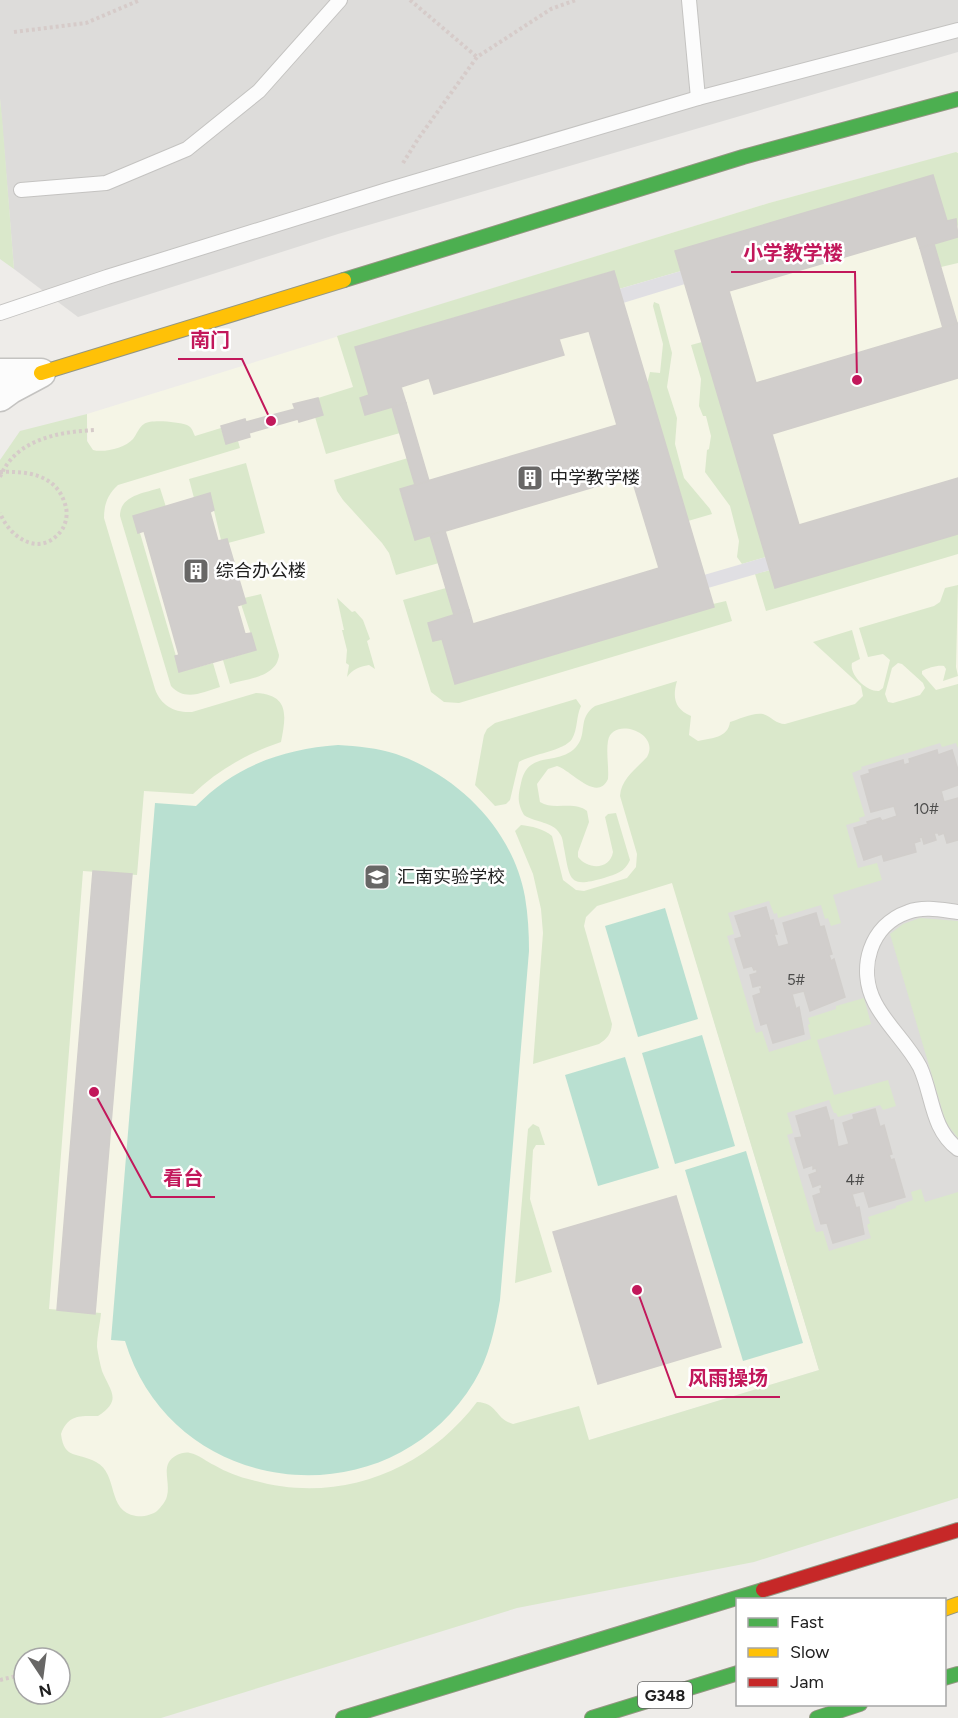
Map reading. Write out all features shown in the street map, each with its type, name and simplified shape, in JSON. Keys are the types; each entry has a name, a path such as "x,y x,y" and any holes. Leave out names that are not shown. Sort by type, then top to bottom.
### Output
{"main road":[{"path":"41,373 743,157 958,99"},
{"path":"343,1718 958,1530"},
{"name":"G348","path":"592,1718 736,1674"},
{"path":"817,1718 854,1706"}],"street":[{"path":"0,373 41,373"},
{"path":"0,397 41,373"}],"lane":[{"path":"21,190 106,183 187,150 259,91 340,0"},
{"path":"688,0 698,98"},
{"path":"0,313 107,277 387,190 698,98 958,30"},
{"path":"958,912 921,909 899,916 878,935 869,953 867,964 868,986 875,1004 917,1063 941,1131 958,1149"}],"path":[{"path":"14,32 86,23 140,0"},
{"path":"410,0 477,57"},
{"path":"387,190 418,139 477,57 551,9 576,0"},
{"path":"0,477 12,456 38,440 73,431 95,430"},
{"path":"0,472 22,472 44,477 56,485 63,495 67,508 63,529 55,537 34,544 13,534 4,524 0,513"}],"shaded area":[{"path":"0,0 958,0 958,52 338,234 78,317 14,269 0,99"},
{"name":"汇南实验学校","path":"958,152 958,701 646,795 819,1370 49,1605 49,1310 88,468 87,414 769,203"},
{"path":"681,271 685,284 623,303 619,289"},
{"path":"766,557 770,570 708,588 704,575"},
{"path":"958,701 958,1328 819,1370 646,795"}],"green space":[{"path":"0,99 2,117 14,269 0,259"},
{"path":"958,153 958,227 955,219 947,221 933,175 676,251 681,271 619,289 613,271 355,347 369,395 360,398 365,415 392,407 400,433 326,454 315,417 323,415 318,398 353,387 337,336 769,203"},
{"path":"958,237 958,263 941,267 934,244"},
{"path":"654,302 659,304 672,353 667,387 677,418 675,444 684,478 712,514 688,521 647,384 650,372 660,373 663,344 653,306"},
{"path":"702,342 766,557 742,564 737,557 739,541 730,506 705,472 711,436 706,416 703,416 699,406 701,379 691,345"},
{"path":"87,414 87,441 93,450 98,451 125,445 147,422 187,425 195,436 221,428 226,444 238,441 240,448 118,485 107,500 104,518 155,689 161,700 174,710 192,712 256,693 275,698 283,708 284,716 281,742 234,763 193,794 144,791 137,875 83,871 49,1309 101,1313 97,1347 112,1400 106,1410 98,1416 76,1418 67,1423 61,1434 65,1448 73,1454 96,1462 103,1468 120,1507 127,1513 144,1516 153,1514 164,1502 168,1490 168,1463 182,1453 196,1455 223,1470 242,1477 284,1487 316,1488 347,1485 376,1477 405,1464 431,1447 456,1426 477,1402 489,1405 503,1419 513,1424 579,1406 589,1440 819,1370 672,883 597,906 586,917 584,926 612,1024 611,1031 599,1044 533,1064 543,933 541,909 533,874 515,831 521,825 525,825 552,836 563,880 576,890 584,891 627,878 636,867 637,854 620,796 626,779 647,757 650,748 647,740 642,734 626,728 611,733 607,746 608,779 597,788 584,783 557,766 548,769 537,784 540,802 551,806 576,806 587,811 589,822 578,857 587,864 603,865 611,858 613,852 605,817 616,813 630,860 623,870 616,874 584,882 573,879 568,868 561,836 548,824 524,815 519,803 519,792 525,773 530,766 569,753 576,747 582,737 586,716 595,706 677,681 676,702 681,710 691,716 689,735 698,741 718,736 726,731 730,722 751,715 763,714 785,724 855,704 863,696 861,686 813,642 852,630 860,659 852,663 853,673 864,686 879,691 883,688 890,660 883,654 868,657 859,628 934,606 940,602 945,588 958,585 956,667 958,676 943,681 946,669 944,666 924,670 922,674 936,690 958,684 958,748 956,743 942,747 940,743 861,767 862,769 852,773 865,816 859,818 860,821 846,825 858,868 877,863 882,880 833,895 841,923 831,926 828,918 825,919 821,905 778,918 769,901 728,913 734,934 727,936 756,1033 762,1031 769,1052 811,1039 808,1018 836,1009 836,1006 864,998 871,1024 817,1040 834,1095 888,1080 896,1106 883,1110 880,1105 838,1117 829,1100 787,1113 793,1133 787,1135 816,1232 823,1231 829,1251 871,1238 867,1225 870,1223 868,1217 913,1200 911,1192 921,1189 925,1202 958,1192 958,1498 754,1562 517,1608 161,1718 0,1718 0,460 20,431","holes":["898,663 923,683 925,688 920,695 893,703 888,702 885,694 892,668"]},
{"path":"408,458 415,485 400,490 415,540 430,535 439,563 396,575 389,553 343,500 334,480"},
{"path":"246,463 265,533 228,543 227,539 221,540 210,494 194,498 189,479"},
{"path":"160,488 166,507 133,516 138,533 140,533 179,672 213,663 220,687 201,693 182,694 171,686 120,516 124,503 129,499"},
{"path":"958,534 958,554 766,611 755,574 770,570 775,588"},
{"path":"446,588 454,615 428,623 433,641 442,639 456,684 713,607 713,604 726,601 732,621 459,703 444,702 431,692 403,600"},
{"path":"261,594 279,655 277,662 267,673 230,684 223,660 256,650 241,604 244,598"},
{"path":"337,598 363,620 370,639 367,641 375,669 369,665 362,667 354,670 347,677 349,665 346,663 347,650"},
{"path":"576,699 581,706 572,739 562,747 519,762 510,800 506,804 495,806 475,785 487,729 495,723"},
{"path":"338,745 382,750 419,764 441,776 480,809 496,828 509,849 519,873 526,904 529,951 500,1300 484,1363 474,1382 437,1427 390,1457 339,1473 286,1474 234,1461 188,1434 150,1394 125,1341 111,1340 155,803 196,806 227,780 261,762 298,751"},
{"path":"665,908 698,1019 638,1037 605,926"},
{"path":"920,918 958,921 958,1138 944,1116 890,934 903,924"},
{"path":"702,1035 735,1146 675,1164 642,1053"},
{"path":"625,1057 659,1168 598,1186 565,1075"},
{"path":"533,1124 539,1127 545,1145 536,1145 533,1150 530,1199 552,1272 515,1283 528,1129"},
{"path":"746,1151 803,1343 743,1361 685,1170"}],"building":[{"path":"933,175 947,221 956,219 958,237 920,248 916,236 729,291 756,383 958,323 958,378 772,434 799,525 958,478 958,534 775,588 675,251"},
{"path":"934,244 957,323 943,328 920,248"},
{"name":"中学教学楼","path":"614,271 714,607 455,684 442,639 433,641 428,623 469,610 473,624 659,568 631,476 415,540 400,489 617,425 589,331 559,339 564,355 434,394 429,378 401,387 406,403 365,415 360,398 369,395 355,347"},
{"path":"318,398 323,415 299,422 298,419 249,433 250,437 226,444 221,426 295,409 293,404"},
{"path":"406,403 429,481 415,485 392,407"},
{"name":"综合办公楼","path":"210,493 214,510 210,512 218,541 227,539 246,603 237,606 245,634 251,633 256,650 179,672 175,656 179,655 144,531 138,533 133,516"},
{"path":"445,531 469,610 454,615 430,535"},
{"path":"937,750 938,755 952,750 958,770 958,785 941,791 944,802 958,798 958,840 947,843 944,833 939,835 934,833 936,840 924,844 922,837 919,838 920,841 914,843 916,852 884,861 882,854 864,860 854,828 880,818 882,821 897,816 894,806 871,812 861,776 870,773 869,770 903,760 904,765 910,763 909,759"},
{"path":"93,871 132,874 95,1314 57,1310"},
{"path":"766,907 770,921 773,920 778,947 789,944 783,923 816,913 820,927 824,926 832,954 829,955 831,961 834,959 845,997 810,1011 804,991 792,994 796,1009 799,1007 804,1034 773,1043 767,1023 761,1025 753,996 761,993 760,989 762,989 761,985 753,987 750,975 757,973 757,969 754,970 752,966 744,968 735,939 742,937 735,916"},
{"path":"826,1107 830,1121 833,1120 838,1147 849,1144 843,1123 854,1119 853,1115 875,1109 880,1127 884,1125 892,1154 889,1155 891,1160 894,1159 905,1197 869,1207 864,1191 852,1194 856,1208 859,1207 864,1234 833,1243 827,1223 821,1224 813,1196 821,1193 822,1188 821,1184 813,1187 809,1175 817,1172 816,1168 813,1169 813,1165 804,1168 795,1138 802,1137 796,1116"},
{"path":"676,1196 721,1347 598,1384 553,1232"}],"traffic: fast":[{"path":"344,280 743,157 958,99"},
{"path":"737,1598 763,1590"},
{"path":"343,1718 736,1598"},
{"path":"592,1718 736,1674"},
{"path":"946,1677 958,1674"},
{"path":"817,1718 854,1706"}],"traffic: slow":[{"path":"41,373 344,280"},
{"path":"946,1608 958,1604"}],"traffic: jam":[{"path":"763,1590 958,1530"}],"place":[{"name":"小学教学楼","path":"857,380"},
{"name":"南门","path":"271,421"},
{"name":"中学教学楼","path":"530,478"},
{"name":"综合办公楼","path":"196,571"},
{"name":"汇南实验学校","path":"377,877"},
{"name":"看台","path":"94,1092"},
{"name":"风雨操场","path":"637,1290"}]}
